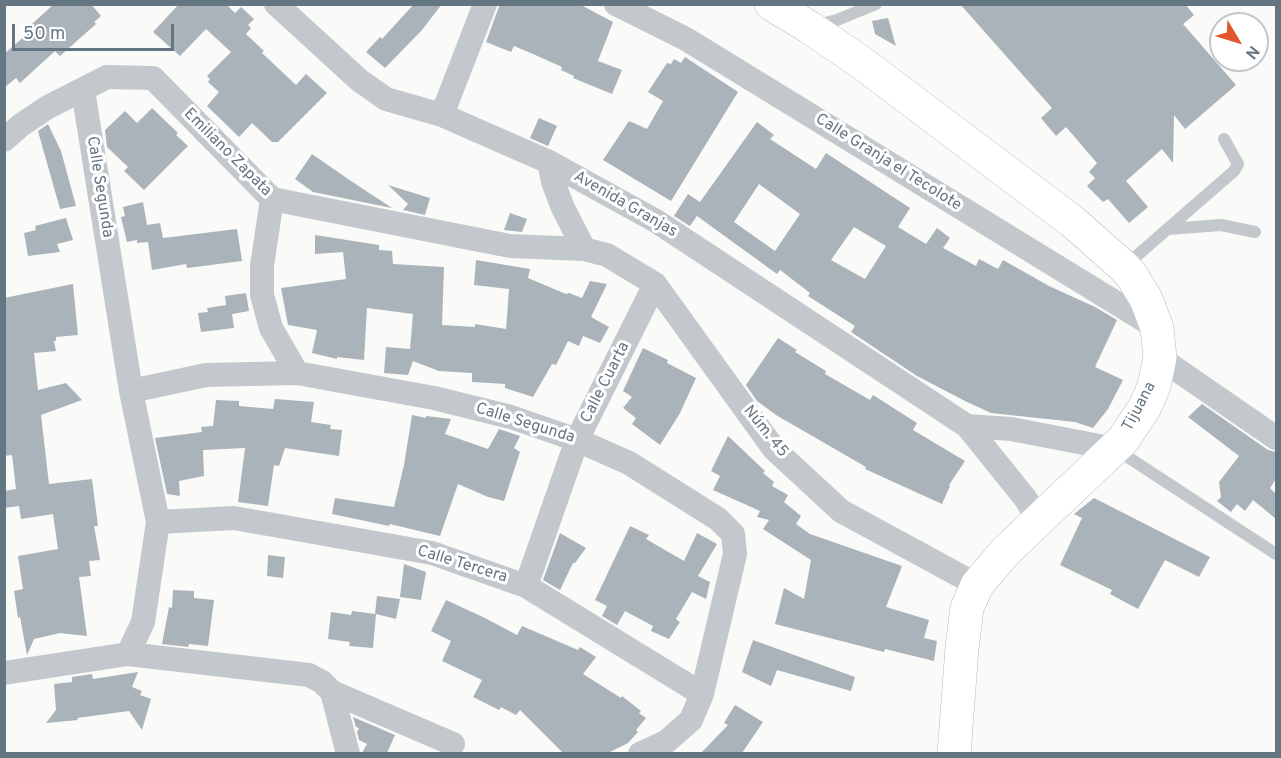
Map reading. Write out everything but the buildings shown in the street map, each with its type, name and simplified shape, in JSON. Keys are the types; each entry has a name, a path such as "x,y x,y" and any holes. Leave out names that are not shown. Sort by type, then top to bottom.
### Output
{"street":[{"name":"Avenida Granjas","path":"276,4 359,81 386,99 442,115 549,162 656,221 967,426 1025,498 1039,520"},
{"path":"442,115 485,4"},
{"name":"Calle Granja el Tecolote","path":"616,4 687,39 1159,343 1276,438"},
{"path":"771,4 809,27 910,98 1073,222 1124,267 1146,299 1159,343"},
{"name":"Emiliano Zapata","path":"4,140 21,125 48,107 107,77 153,78 272,199 510,246 584,249"},
{"name":"Calle Segunda","path":"83,90 131,391 158,522 143,622 128,654"},
{"path":"549,162 553,182 563,208 584,249"},
{"path":"272,199 262,266 262,295 272,328 297,374"},
{"name":"Núm. 45","path":"584,249 607,255 655,284 774,449 841,511 976,585"},
{"name":"Calle Cuarta","path":"526,586 577,440 655,284"},
{"name":"Tijuana","path":"954,753 967,608 976,585 1005,552 1115,449 1145,407 1154,386 1159,343"},
{"name":"Calle Segunda","path":"131,391 206,375 297,374 434,398 511,417 577,440 629,463 718,519 733,534 735,554 702,694 691,720 666,741 640,753"},
{"name":"Avenida Granjas","path":"967,426 1011,429 1115,449"},
{"name":"Calle Tercera","path":"158,522 234,518 432,553 526,586 702,694"},
{"path":"4,673 128,654 309,675 322,682 332,692 453,744"},
{"path":"332,692 348,753"}],"lane":[{"path":"809,27 837,20 876,4"},
{"path":"1124,267 1234,171 1238,164 1224,139"},
{"path":"1168,229 1221,225 1255,232"},
{"path":"1115,449 1276,554"}]}
